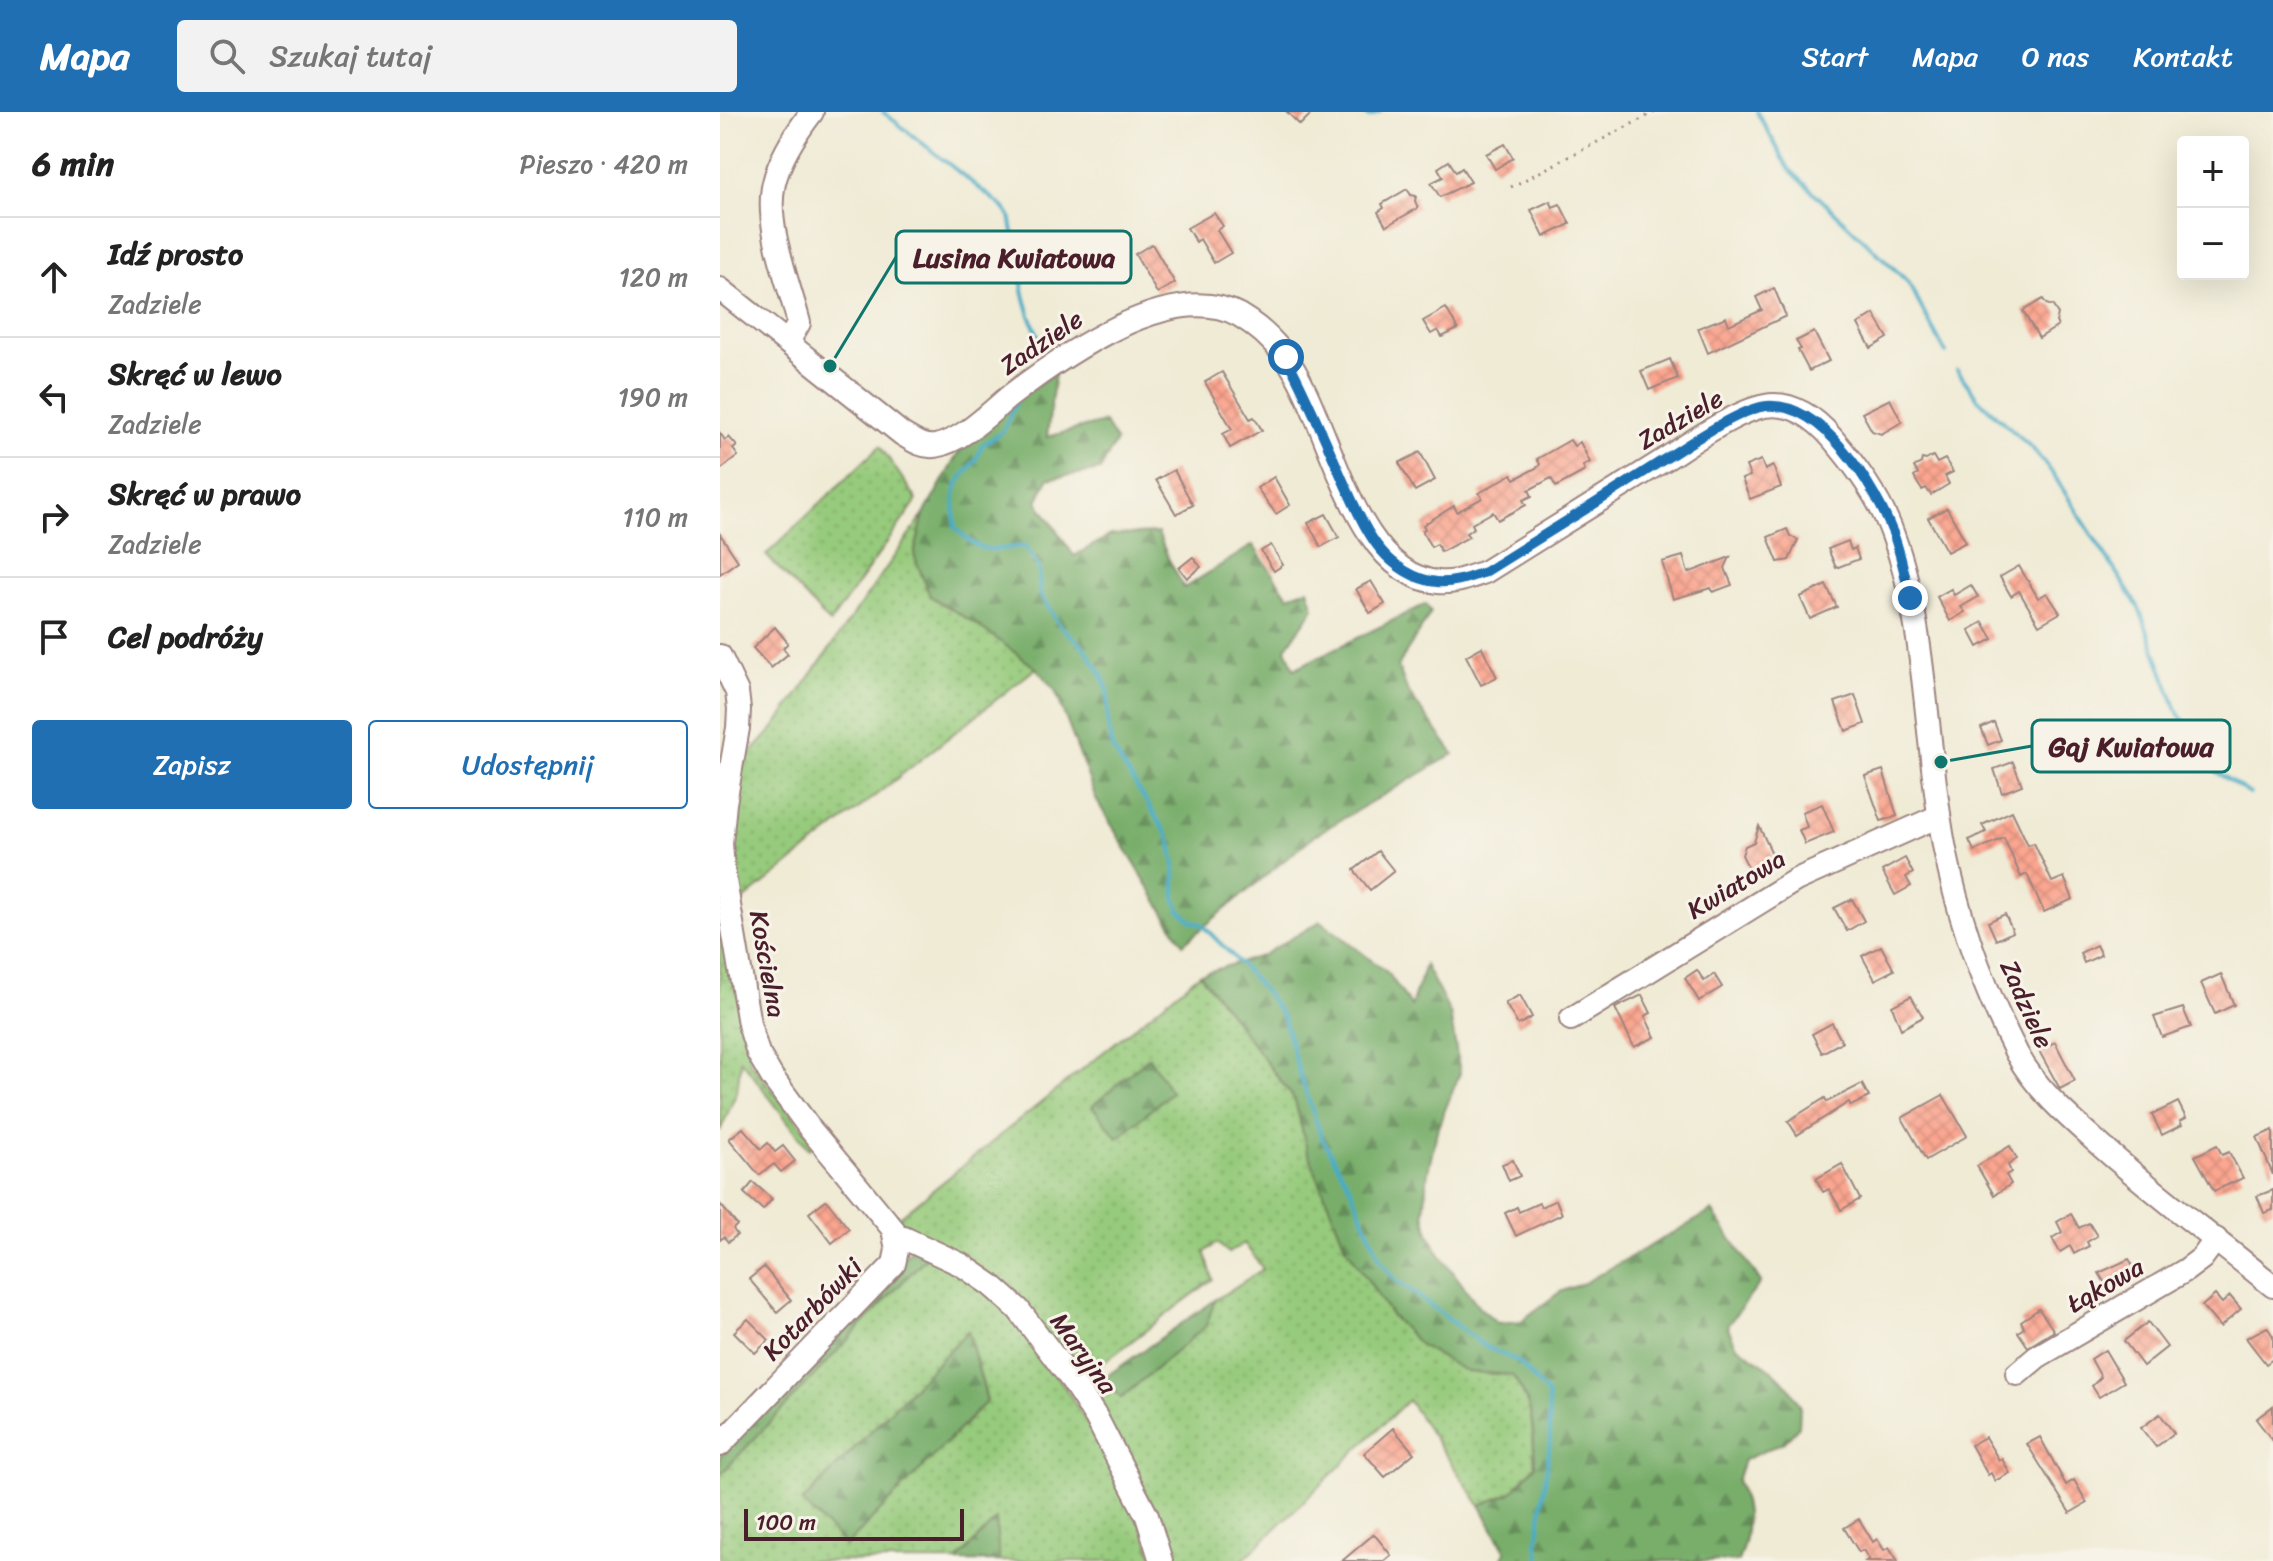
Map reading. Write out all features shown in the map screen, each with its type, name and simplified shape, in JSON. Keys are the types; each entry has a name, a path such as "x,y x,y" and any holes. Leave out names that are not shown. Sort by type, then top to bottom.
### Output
{"street":[{"path":"720,289 793,345 799,323 773,222 773,184 796,133 808,117"},
{"name":"Zadziele","path":"793,345 902,434 924,446 934,446 959,435 1033,378 1095,337 1172,307 1211,305 1238,314 1263,332 1286,357 1360,516 1379,548 1397,566 1417,577 1437,582 1454,582 1485,572 1703,435 1745,413 1764,406 1784,406 1807,415 1821,426 1857,469 1893,532 1910,598 1945,851 1962,918 2006,1033 2026,1070 2053,1103 2137,1180 2273,1286"},
{"name":"Kościelna","path":"720,656 737,692 739,709 721,843 749,1024 758,1053 772,1077 811,1130 893,1229 897,1241"},
{"name":"Kwiatowa","path":"1571,1019 1796,880 1939,816"},
{"name":"Maryjna","path":"897,1241 904,1238 962,1265 1018,1309 1096,1417 1147,1516 1161,1561"},
{"name":"Łąkowa","path":"2017,1374 2037,1357 2186,1270 2202,1258 2216,1239"},
{"name":"Kotarbówki","path":"720,1445 894,1264 897,1241"}],"path":[{"path":"1511,187 1655,112"}],"green space":[{"path":"1055,372 1047,437 1104,422 1116,441 1100,470 1048,479 1037,501 1074,556 1111,535 1158,533 1184,588 1253,545 1288,596 1308,589 1314,608 1286,648 1294,669 1426,604 1431,612 1398,666 1408,692 1454,754 1315,835 1183,944 1097,801 1055,690 1036,668 979,626 930,596 914,555 924,514 960,450 1015,400"},
{"path":"880,446 917,500 830,623 766,555"},
{"path":"924,514 914,555 930,596 979,626 1036,668 736,906 728,813 742,763 774,728"},
{"path":"720,893 750,1062 815,1143 809,1149 741,1060 737,1092 720,1131"},
{"path":"1321,921 1388,973 1411,1006 1425,965 1450,1013 1460,1073 1438,1127 1428,1171 1424,1213 1438,1252 1480,1308 1498,1323 1521,1321 1560,1292 1584,1283 1712,1211 1761,1282 1727,1326 1736,1345 1772,1370 1789,1387 1800,1405 1799,1426 1784,1442 1744,1460 1737,1481 1746,1511 1746,1530 1738,1561 1500,1561 1506,1552 1480,1505 1511,1493 1535,1466 1529,1407 1520,1386 1512,1375 1467,1372 1420,1345 1391,1315 1345,1245 1307,1150 1295,1100 1200,974 1261,956"},
{"path":"1200,974 1295,1100 1307,1150 1345,1245 1391,1315 1420,1345 1466,1372 1512,1375 1529,1408 1535,1466 1511,1493 1480,1505 1408,1400 1242,1561 1172,1561 1163,1524 1086,1388 1104,1378 1121,1398 1205,1326 1215,1300 1263,1269 1244,1243 1229,1253 1217,1243 1205,1252 1213,1279 1082,1379 933,1240 897,1219"},
{"path":"1149,1057 1171,1092 1118,1138 1092,1106"},
{"path":"913,1247 928,1255 720,1475 720,1456"},
{"path":"928,1255 972,1280 1035,1340 1126,1484 1155,1561 999,1561 995,1520 957,1561 720,1561 720,1475","holes":["968,1331 987,1400 846,1545 802,1502"]},
{"path":"1215,1300 1206,1326 1121,1398 1104,1378"},
{"path":"968,1331 987,1401 846,1546 802,1502"},
{"path":"996,1519 999,1561 957,1561"}],"building":[{"path":"1287,112 1313,112 1300,125"},
{"path":"1505,144 1513,158 1495,169 1486,154"},
{"path":"1449,161 1456,172 1462,168 1471,182 1440,197 1431,183 1443,177 1438,168"},
{"path":"1407,189 1416,196 1418,208 1386,226 1378,212 1384,208 1382,204"},
{"path":"1550,201 1553,207 1560,204 1570,224 1544,237 1531,210"},
{"path":"1214,213 1223,226 1217,230 1231,253 1214,263 1200,239 1196,242 1187,228"},
{"path":"1152,244 1175,283 1157,293 1135,254"},
{"path":"1774,288 1786,316 1708,353 1698,328 1726,317 1729,325 1762,310 1756,297"},
{"path":"2043,299 2058,314 2058,326 2039,338 2023,311"},
{"path":"1446,308 1458,329 1442,337 1438,330 1431,334 1423,321"},
{"path":"1874,314 1888,338 1871,348 1858,324"},
{"path":"1814,332 1829,361 1809,371 1796,341"},
{"path":"1670,359 1678,378 1649,390 1641,371"},
{"path":"1222,372 1250,419 1254,417 1262,430 1230,448 1223,434 1232,429 1205,382"},
{"path":"1890,399 1902,422 1881,434 1872,431 1862,413"},
{"path":"720,433 725,440 729,437 737,446 733,449 738,456 720,470"},
{"path":"1570,440 1574,446 1580,442 1590,462 1583,466 1585,471 1556,487 1551,478 1529,490 1532,496 1523,500 1526,505 1498,520 1493,512 1472,524 1474,528 1466,533 1469,537 1441,552 1437,544 1431,547 1422,531 1425,529 1423,525 1454,506 1457,512 1479,500 1482,498 1479,493 1512,474 1515,479 1538,467 1537,459"},
{"path":"1420,452 1435,480 1415,491 1399,463"},
{"path":"1933,456 1937,463 1945,459 1953,472 1945,476 1949,484 1931,495 1918,484 1914,467 1922,459"},
{"path":"1761,460 1765,470 1773,466 1781,487 1750,499 1742,479 1750,476 1746,466"},
{"path":"1174,470 1193,505 1176,514 1156,480"},
{"path":"1274,477 1290,505 1276,514 1257,488"},
{"path":"1947,508 1966,542 1947,552 1928,518"},
{"path":"1326,514 1339,537 1321,547 1308,523"},
{"path":"1787,529 1790,536 1798,540 1789,560 1778,562 1768,537"},
{"path":"720,534 738,561 720,574"},
{"path":"1848,541 1859,559 1836,568 1828,549"},
{"path":"1271,545 1283,565 1274,571 1261,551"},
{"path":"1683,556 1688,573 1730,557 1725,568 1732,585 1713,592 1711,588 1673,599 1662,562"},
{"path":"1193,557 1201,567 1187,578 1179,568"},
{"path":"2019,566 2038,598 2047,593 2060,613 2039,625 2019,591 2011,596 2000,577"},
{"path":"1371,581 1385,604 1370,613 1356,589"},
{"path":"1826,585 1837,607 1810,619 1800,597"},
{"path":"1971,585 1978,597 1961,607 1965,612 1950,621 1937,597 1951,589 1954,595"},
{"path":"1983,622 1993,639 1978,647 1969,630"},
{"path":"775,627 788,643 783,648 788,654 771,668 753,648"},
{"path":"1482,647 1497,677 1481,685 1466,656"},
{"path":"1855,695 1865,724 1846,731 1835,702"},
{"path":"1994,722 2001,740 1988,745 1981,728"},
{"path":"2013,762 2022,785 2002,793 1994,769"},
{"path":"1883,770 1897,816 1881,821 1865,776"},
{"path":"1822,804 1834,832 1805,844 1799,830 1807,827 1802,812"},
{"path":"2012,811 2028,845 2034,843 2052,882 2064,877 2073,899 2044,912 2027,874 2021,877 2004,838 1974,851 1969,840 1986,832 1982,825"},
{"path":"1759,826 1776,862 1752,875 1742,855 1745,846 1754,842"},
{"path":"1378,851 1394,871 1370,890 1354,870"},
{"path":"1905,858 1913,873 1906,877 1911,886 1895,895 1882,871"},
{"path":"1852,899 1864,921 1847,931 1834,908"},
{"path":"2005,914 2013,932 1996,940 1988,922"},
{"path":"2096,945 2101,955 2084,963 2080,953"},
{"path":"1881,946 1894,970 1875,980 1862,956"},
{"path":"1697,970 1704,981 1714,974 1722,987 1699,1001 1685,978"},
{"path":"2221,974 2234,1005 2215,1014 2201,983"},
{"path":"1520,995 1532,1017 1518,1025 1505,1003"},
{"path":"1642,995 1651,1013 1645,1016 1655,1037 1634,1047 1615,1008"},
{"path":"1911,996 1923,1017 1901,1029 1892,1006"},
{"path":"2183,1008 2191,1027 2162,1037 2154,1017"},
{"path":"1832,1023 1842,1042 1822,1053 1812,1034"},
{"path":"2055,1042 2075,1081 2060,1089 2039,1051"},
{"path":"1862,1084 1869,1097 1851,1106 1849,1102 1797,1135 1788,1121 1825,1098 1827,1102"},
{"path":"1943,1095 1967,1136 1926,1160 1902,1118"},
{"path":"2178,1102 2186,1118 2180,1121 2182,1125 2162,1135 2152,1115"},
{"path":"743,1128 761,1149 768,1143 775,1152 783,1146 795,1161 781,1172 774,1164 759,1175 729,1139"},
{"path":"2273,1130 2273,1175 2257,1137"},
{"path":"2217,1145 2222,1155 2229,1152 2243,1178 2214,1191 2195,1156"},
{"path":"2010,1146 2017,1159 2008,1165 2011,1172 2006,1175 2011,1184 1994,1195 1977,1166"},
{"path":"1513,1160 1520,1176 1509,1181 1502,1164"},
{"path":"1842,1164 1860,1199 1841,1210 1829,1189 1823,1192 1816,1179"},
{"path":"753,1182 772,1199 763,1210 744,1193"},
{"path":"2273,1190 2273,1210 2264,1213 2257,1196"},
{"path":"826,1200 849,1229 832,1243 809,1213"},
{"path":"1556,1200 1562,1214 1516,1236 1505,1213 1517,1207 1519,1212 1539,1203 1541,1207"},
{"path":"720,1204 737,1225 733,1229 737,1235 728,1242 724,1237 720,1240"},
{"path":"2071,1214 2079,1228 2089,1223 2097,1236 2087,1242 2089,1246 2074,1254 2070,1246 2060,1252 2052,1238 2062,1232 2057,1222"},
{"path":"2129,1259 2139,1275 2110,1292 2099,1273"},
{"path":"764,1267 791,1300 777,1312 749,1279"},
{"path":"2215,1295 2222,1303 2230,1296 2241,1309 2220,1327 2202,1306"},
{"path":"2039,1309 2054,1331 2028,1347 2018,1332 2024,1328 2021,1321"},
{"path":"748,1319 769,1340 755,1353 734,1332"},
{"path":"2148,1322 2167,1347 2143,1366 2124,1341"},
{"path":"2267,1327 2273,1336 2273,1359 2266,1364 2246,1338"},
{"path":"2105,1350 2124,1382 2099,1397 2092,1386 2101,1377 2091,1359"},
{"path":"2273,1406 2273,1441 2256,1419"},
{"path":"2160,1414 2174,1433 2156,1447 2141,1428"},
{"path":"1393,1428 1414,1453 1385,1477 1364,1453"},
{"path":"1985,1437 2010,1473 1995,1481 1991,1473 1988,1475 1971,1445"},
{"path":"2040,1437 2066,1485 2074,1480 2087,1503 2070,1513 2027,1444"},
{"path":"1859,1519 1873,1542 1877,1539 1884,1550 1889,1547 1898,1561 1866,1561 1869,1559 1863,1550 1859,1552 1844,1528"},
{"path":"1374,1534 1391,1555 1384,1561 1342,1561"}],"waterway":[{"path":"883,112 1003,207 1010,216 1026,302 1046,349 1044,360"},
{"path":"1361,112 1369,117 1380,112"},
{"path":"1757,112 1789,169 1907,281 1946,353"},
{"path":"1957,370 1978,399 2033,449 2053,474 2139,608 2178,713 2215,771 2250,794"},
{"path":"1016,403 1002,432 982,445 959,482 955,498 955,527 979,547 1003,549 1025,546 1039,568 1040,594 1061,627 1083,646 1101,673 1108,691 1112,748 1170,839 1175,865 1175,898 1180,911 1201,924 1232,955 1267,994 1284,1019 1322,1138 1350,1187 1381,1261 1394,1278 1483,1345 1519,1362 1548,1395 1550,1442 1537,1543 1540,1561"}],"place":[{"name":"Lusina Kwiatowa","path":"830,366"},
{"name":"Gaj Kwiatowa","path":"1941,762"}],"route":[{"path":"1286,357 1360,516 1379,548 1397,566 1417,577 1454,582 1485,572 1703,435 1764,406 1784,406 1807,415 1821,426 1857,469 1893,532 1910,598"}]}
